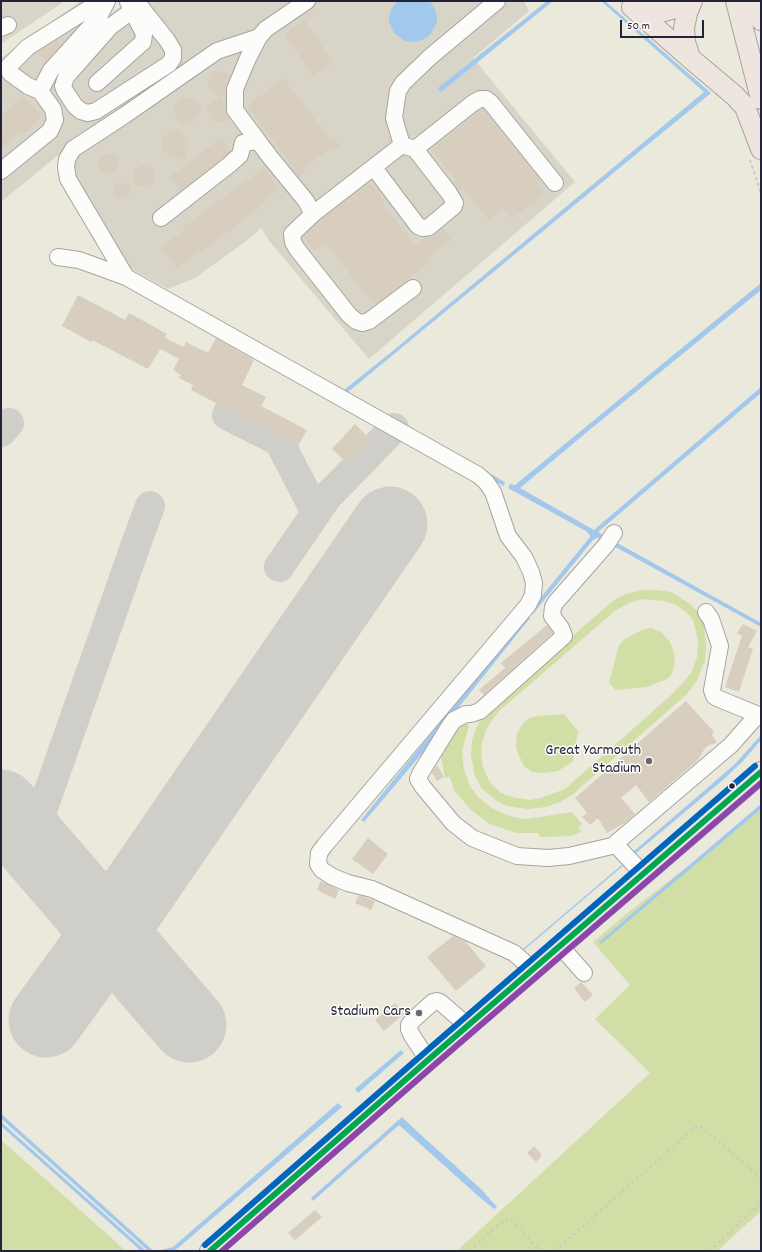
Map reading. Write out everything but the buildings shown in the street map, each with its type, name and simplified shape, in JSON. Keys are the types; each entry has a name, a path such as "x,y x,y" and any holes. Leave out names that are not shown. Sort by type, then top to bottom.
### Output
{"main road":[{"path":"629,4 646,11 661,12 691,1"},
{"path":"690,58 685,42 684,28 691,1"},
{"path":"736,1 761,99"},
{"path":"756,1 761,20"},
{"path":"629,4 735,96 745,107 761,149"},
{"path":"210,1251 761,772"}],"lane":[{"path":"1,171 50,131 55,120 53,109 40,91 28,86 5,70 28,47 100,1"},
{"path":"40,91 51,70 99,17 107,1"},
{"path":"307,1 266,29 259,37 235,89 235,110 306,202 313,214"},
{"path":"374,168 418,226 423,228 429,227 454,206 455,203 449,193 408,147 394,118 398,91 430,57 497,1"},
{"path":"132,4 167,40 174,50 173,58 168,64 96,111 88,114 81,111 75,106 65,91 63,86 66,77 132,4"},
{"path":"97,83 143,42 144,34 132,4"},
{"path":"126,277 68,179 66,167 67,159 73,149 217,51 259,37"},
{"path":"413,288 369,321 362,323 356,321 349,315 297,249 293,242 292,234 313,214 374,168 480,99 486,99 491,103 555,183"},
{"path":"161,218 240,155 243,143 258,140"},
{"path":"58,257 80,260 126,277 478,475 486,482 493,492 508,536 524,557 531,572 534,583 533,595 528,605 319,852 318,864 322,870 333,877 348,883 372,889 514,953 532,970"},
{"path":"614,533 606,545 553,607 552,616 562,628 564,636 480,711 466,714 454,720 418,778 422,787 453,823 472,838 516,856 548,858 568,856 616,845 620,838 731,745 754,719 761,716"},
{"path":"706,612 711,619 720,646 712,690 714,696 761,716"},
{"path":"616,845 644,875"},
{"path":"561,947 584,972"},
{"path":"428,1060 411,1034 409,1025 433,1002 440,1002 468,1026"}],"path":[{"path":"555,1251 694,1128 699,1126 761,1178"},
{"path":"709,1251 761,1203"},
{"path":"469,1251 507,1219 511,1220 540,1251"}],"shaded area":[{"path":"1,1 65,1 1,44"},
{"path":"81,1 87,1 104,21 114,11 130,1 524,1 529,11 473,58 575,182 369,359 270,242 261,228 250,238 195,278 168,289 104,254 63,151 1,202 1,58"}],"green space":[{"path":"643,590 671,592 690,604 698,612 704,624 706,646 705,661 697,680 687,694 572,795 560,802 546,807 528,809 507,806 497,801 482,789 475,776 471,755 472,740 478,724 486,712 497,701 613,601 625,594","holes":["641,599 664,601 676,605 686,612 693,620 698,641 697,657 692,671 684,682 565,789 541,798 530,800 512,797 501,793 493,786 489,781 483,767 481,754 482,743 486,730 499,711 616,610"]},
{"path":"651,628 662,633 670,642 675,656 671,675 667,679 647,687 616,690 609,683 619,645 625,639 642,630"},
{"path":"564,714 578,731 572,762 558,771 543,773 532,772 524,766 517,751 517,734 522,725 529,718"},
{"path":"459,720 469,725 462,752 464,770 470,786 478,797 493,809 513,817 527,819 572,812 582,824 578,828 582,831 572,836 540,837 538,833 516,833 490,824 471,810 454,790 450,777 445,778 441,756 445,752 440,748"},
{"path":"761,809 761,1211 717,1251 457,1251 650,1073 595,1019 630,985 593,942"},
{"path":"1,1140 115,1241 125,1251 1,1251"}],"water":[{"path":"397,1 429,1 432,4 437,15 437,21 428,37 423,40 411,42 405,41 394,33 389,22 389,16"},
{"path":"547,1 553,1 441,92 438,88"},
{"path":"601,1 605,1 711,93 348,392 349,395 505,482 504,486 351,402 337,389 344,390 389,354 704,92"},
{"path":"761,283 761,290 520,488 594,530 761,387 761,393 598,532 609,538 607,542 597,538 593,540 532,615 529,612 590,537 590,535 586,531 508,488 510,484 515,485"},
{"path":"612,540 761,623 761,627 610,544"},
{"path":"527,615 530,618 424,751 364,822 361,820"},
{"path":"761,735 761,740 743,761 724,779 635,854 633,852 734,765"},
{"path":"761,804 761,809 601,944 599,942"},
{"path":"624,863 624,865 524,950 523,949"},
{"path":"401,1050 404,1053 358,1093 355,1089"},
{"path":"338,1103 342,1107 178,1248 172,1251 161,1250 173,1247"},
{"path":"402,1117 482,1190 497,1207 494,1209 477,1195 399,1125 313,1201 311,1198"},
{"path":"1,1122 146,1251 141,1251 1,1126"}],"waterway":[{"path":"1,1116 151,1251"}],"taxiway":[{"path":"227,415 279,441 316,513"},
{"path":"1,432 9,423"},
{"path":"279,567 327,497 394,428"},
{"path":"31,842 150,506"}],"runway":[{"path":"46,1020 109,933 390,524"},
{"path":"1,807 189,1025"}],"transit line":[{"path":"205,1245 755,766"},
{"path":"210,1251 761,772"},
{"path":"222,1251 433,1066 761,783"}],"place":[{"name":"Great Yarmouth Stadium","path":"649,761"},
{"name":"Stadium Cars","path":"419,1013"}]}
